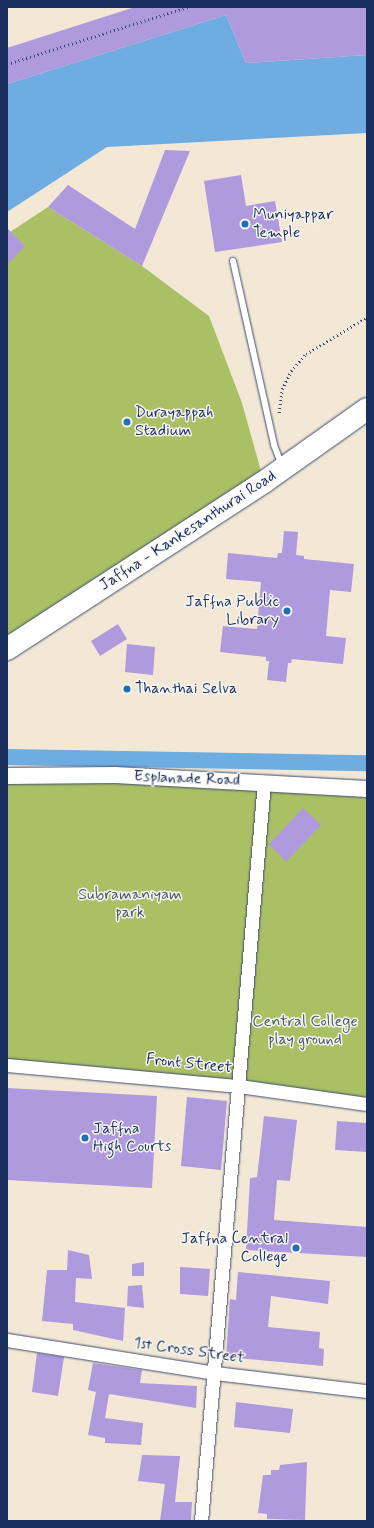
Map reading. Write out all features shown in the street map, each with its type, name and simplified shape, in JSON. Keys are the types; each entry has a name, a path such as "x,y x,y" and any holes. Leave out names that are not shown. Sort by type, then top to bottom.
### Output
{"highway":[{"name":"Jaffna - Kankesanthurai Road","path":"7,649 283,469 367,409"}],"street":[{"name":"Esplanade Road","path":"7,776 115,775 367,788"},
{"path":"201,1521 216,1373 264,782"},
{"name":"Front Street","path":"7,1065 239,1086 367,1104"},
{"name":"1st Cross Street","path":"7,1340 216,1373 367,1391"}],"lane":[{"path":"233,261 274,445 283,469"}],"path":[{"path":"7,64 188,7"},
{"path":"278,417 282,390 291,371 306,354 367,318"}],"green space":[{"name":"Durayappah Stadium","path":"48,207 142,266 209,316 242,403 264,482 7,649 7,234"},
{"name":"Subramaniyam park","path":"7,776 367,789 367,1104 7,1065"}],"water":[{"path":"226,15 246,63 367,55 367,133 107,147 7,212 7,84"}],"building":[{"path":"135,7 367,7 367,55 246,63 226,15 7,84 7,48"},
{"path":"165,150 190,151 142,266 48,207 68,185 135,229"},
{"name":"Muniyappar Temple","path":"241,175 246,206 275,201 282,242 215,252 204,181"},
{"path":"7,228 25,246 7,265"},
{"path":"284,531 298,532 296,555 304,556 304,559 354,564 351,592 330,590 326,636 346,638 343,664 292,659 291,663 288,663 286,682 267,680 269,661 266,661 266,657 220,652 223,626 257,629 261,582 226,579 228,553 277,558 278,553 282,553"},
{"path":"118,624 127,639 100,656 91,641"},
{"path":"127,644 155,647 153,675 125,672"},
{"path":"303,808 321,825 286,862 269,844"},
{"name":"Jaffna High Courts","path":"7,1088 157,1096 152,1188 7,1180"},
{"path":"187,1097 227,1101 221,1170 181,1166"},
{"path":"264,1116 297,1120 290,1181 277,1180 274,1220 367,1227 367,1257 246,1250 250,1178 257,1177"},
{"path":"337,1121 367,1123 367,1152 335,1150"},
{"path":"68,1250 89,1255 92,1279 76,1278 75,1302 125,1308 123,1341 73,1330 73,1324 42,1321 47,1270 67,1270"},
{"path":"144,1262 144,1276 132,1276 132,1264"},
{"path":"180,1267 210,1269 208,1296 180,1294"},
{"path":"238,1272 330,1281 328,1304 271,1296 268,1327 320,1332 319,1348 324,1349 323,1366 226,1357 230,1299 236,1300"},
{"path":"142,1285 144,1308 127,1306 128,1286"},
{"path":"37,1353 64,1357 58,1396 32,1392"},
{"path":"93,1363 142,1370 140,1383 197,1386 196,1408 109,1394 105,1418 143,1423 141,1445 105,1443 105,1438 88,1435 96,1392 88,1390"},
{"path":"236,1402 293,1409 290,1433 234,1427"},
{"path":"142,1455 180,1456 175,1502 192,1502 191,1521 160,1521 165,1484 138,1481"},
{"path":"307,1462 305,1520 267,1519 267,1514 258,1513 263,1475 271,1475 271,1470 279,1470 280,1465"}],"waterway":[{"path":"7,757 367,763"}],"place":[{"name":"Muniyappar Temple","path":"245,224"},
{"name":"Durayappah Stadium","path":"127,422"},
{"name":"Jaffna Public Library","path":"287,611"},
{"name":"Thanthai Selva","path":"127,689"},
{"name":"Jaffna High Courts","path":"85,1138"},
{"name":"Jaffna Central College","path":"296,1248"}],"park label":[{"name":"Central College play ground","path":"305,1031"}]}
